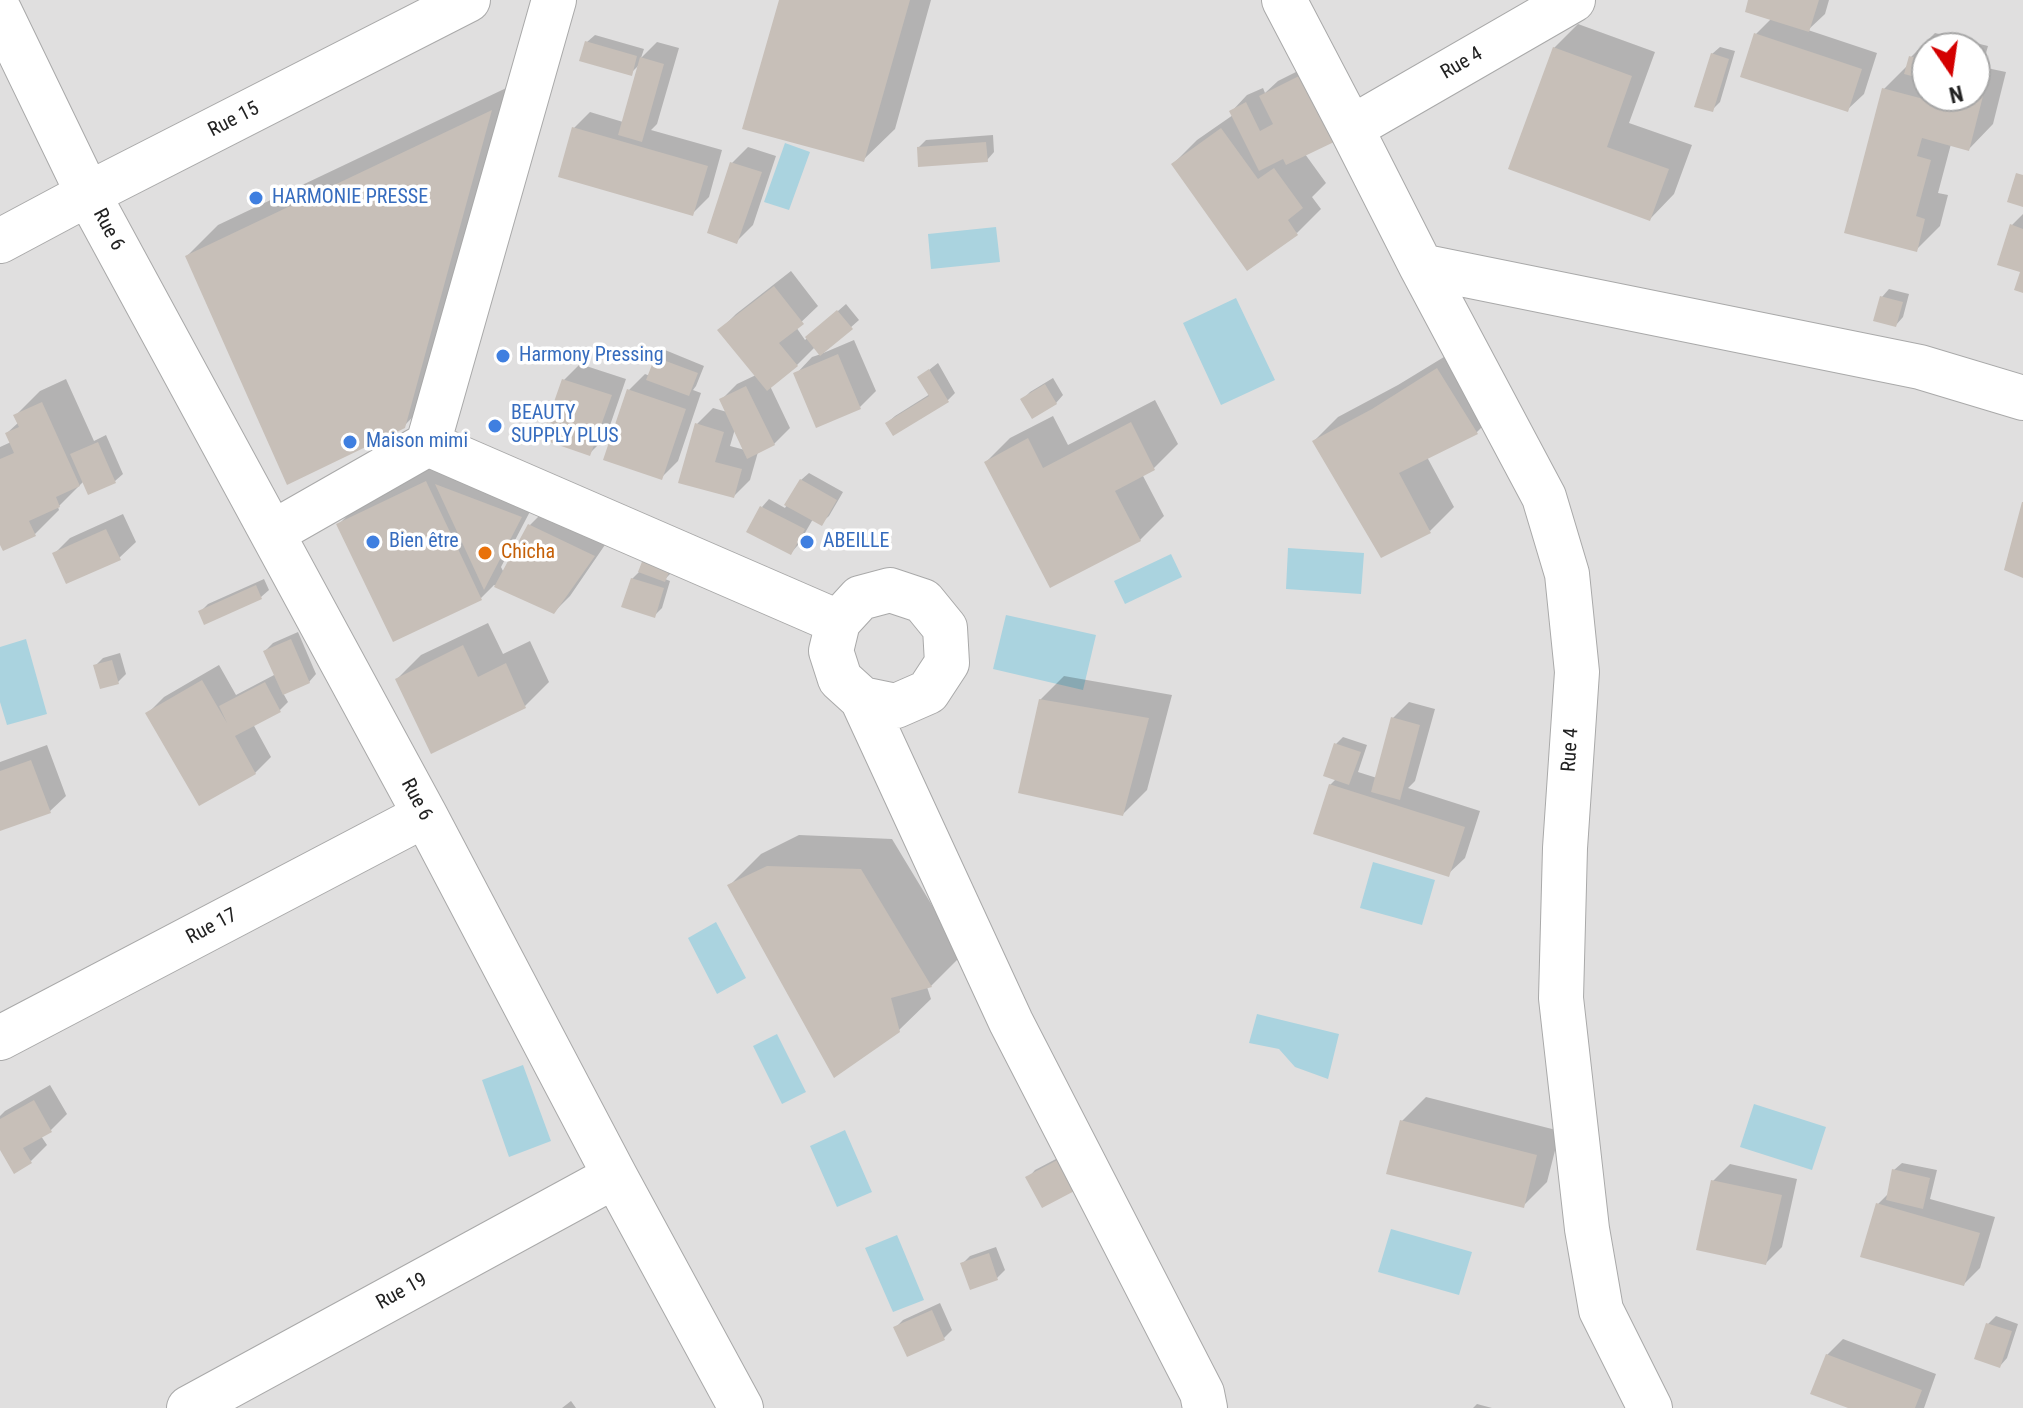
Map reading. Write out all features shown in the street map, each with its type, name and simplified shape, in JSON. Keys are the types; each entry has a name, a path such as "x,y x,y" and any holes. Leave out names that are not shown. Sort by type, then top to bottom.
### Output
{"street":[{"name":"Rue 15","path":"0,241 468,0"},
{"path":"272,533 428,444 554,0"},
{"name":"Rue 4","path":"1284,0 1544,497 1567,574 1577,672 1565,848 1561,998 1585,1214 1601,1310 1650,1408"},
{"name":"Rue 4","path":"1351,128 1573,0"},
{"name":"Rue 6","path":"0,12 88,194 425,815 741,1408"},
{"path":"1421,266 1920,367 2023,398"},
{"path":"428,444 838,622"},
{"path":"862,699 896,706 928,692 947,663 945,628 923,601 890,590 860,598 838,622 831,651 840,679 862,699 1011,1022 1202,1393 1205,1408"},
{"name":"Rue 17","path":"0,1038 425,815"},
{"name":"Rue 19","path":"189,1408 615,1176"}],"shaded area":[{"path":"0,0 2023,0 2023,1408 0,1408"}],"water":[{"path":"785,143 810,152 789,210 764,202"},
{"path":"996,227 1000,262 931,269 928,234"},
{"path":"1236,298 1275,380 1221,405 1183,323"},
{"path":"1288,548 1364,553 1361,594 1286,589"},
{"path":"1171,554 1182,577 1125,604 1114,581"},
{"path":"1006,615 1096,635 1083,690 993,669"},
{"path":"26,639 47,714 7,725 0,702 0,647"},
{"path":"1373,862 1435,880 1422,925 1360,908"},
{"path":"716,922 746,978 717,994 688,938"},
{"path":"1257,1014 1339,1034 1328,1079 1295,1067 1279,1049 1249,1043"},
{"path":"777,1034 806,1092 782,1104 753,1046"},
{"path":"523,1065 551,1141 509,1157 482,1080"},
{"path":"1754,1104 1826,1127 1812,1170 1740,1147"},
{"path":"845,1130 872,1192 837,1207 810,1146"},
{"path":"1391,1229 1472,1252 1459,1295 1378,1272"},
{"path":"897,1235 924,1300 893,1312 865,1248"}],"building":[{"path":"779,0 910,0 864,162 742,129"},
{"path":"1748,0 1819,0 1809,32 1745,12"},
{"path":"1754,33 1862,69 1848,112 1740,77"},
{"path":"585,41 637,56 632,76 579,61"},
{"path":"1553,47 1632,76 1607,147 1669,169 1650,221 1508,169"},
{"path":"1711,53 1729,59 1713,112 1694,107"},
{"path":"1909,56 1911,57 1911,76 1904,74"},
{"path":"640,57 664,64 642,142 618,135"},
{"path":"1301,75 1334,142 1286,165 1283,159 1259,171 1229,111 1246,102 1260,131 1273,124 1259,96"},
{"path":"1882,88 1911,96 1911,112 1979,112 1969,151 1922,138 1917,156 1931,160 1916,216 1925,219 1917,252 1844,233"},
{"path":"492,110 405,428 287,485 185,256"},
{"path":"572,127 708,166 693,216 558,177"},
{"path":"1221,128 1258,179 1274,168 1303,208 1288,220 1298,235 1247,271 1171,164"},
{"path":"986,142 988,162 918,167 917,147"},
{"path":"730,162 762,172 737,244 707,233"},
{"path":"2016,173 2023,175 2023,207 2007,202"},
{"path":"2010,224 2023,229 2023,293 2014,290 2020,272 1997,265"},
{"path":"774,286 804,324 779,343 798,366 767,391 717,330"},
{"path":"1880,296 1903,302 1896,327 1873,321"},
{"path":"837,310 853,329 820,356 805,337"},
{"path":"838,354 861,409 816,428 793,373"},
{"path":"655,357 698,373 689,396 646,380"},
{"path":"1437,368 1478,434 1399,473 1431,533 1381,558 1312,441 1372,409"},
{"path":"929,369 949,402 893,436 885,423 929,396 917,377"},
{"path":"562,379 612,395 590,456 541,439"},
{"path":"1045,384 1057,404 1032,419 1020,399"},
{"path":"746,386 775,445 747,459 719,399"},
{"path":"627,389 686,409 662,480 603,460"},
{"path":"42,402 80,486 56,497 60,507 29,521 36,536 3,551 0,545 0,459 14,453 5,433 19,427 13,415"},
{"path":"1131,422 1155,470 1115,491 1141,541 1050,588 984,462 1028,438 1043,468"},
{"path":"695,423 724,432 715,462 742,469 734,498 678,483"},
{"path":"98,442 116,483 88,495 70,454"},
{"path":"800,479 837,500 822,526 784,505"},
{"path":"426,481 482,600 393,642 336,524"},
{"name":"Chicha","path":"435,484 522,517 484,590"},
{"path":"2023,502 2023,578 2004,570"},
{"path":"760,506 805,529 791,555 746,532"},
{"path":"528,524 595,556 554,614 494,587"},
{"path":"106,529 121,560 66,584 52,553"},
{"path":"645,554 672,565 665,582 638,572"},
{"path":"631,578 664,588 655,618 621,607"},
{"path":"256,585 262,599 204,625 198,611"},
{"path":"291,639 310,683 283,695 263,651"},
{"path":"463,645 478,677 506,663 526,708 431,754 395,679"},
{"path":"112,660 119,684 100,689 93,665"},
{"path":"202,680 227,723 219,706 265,682 281,712 235,736 256,774 199,806 145,713"},
{"path":"1039,699 1149,718 1123,816 1018,793"},
{"path":"1391,717 1420,725 1400,800 1371,792"},
{"path":"1334,743 1361,752 1349,785 1323,776"},
{"path":"31,760 51,813 0,831 0,771"},
{"path":"1329,784 1465,827 1449,877 1313,834"},
{"path":"767,866 861,869 932,987 891,998 900,1032 834,1078 727,885"},
{"path":"34,1100 52,1132 23,1148 32,1163 14,1174 0,1150 0,1119"},
{"path":"1400,1120 1537,1155 1524,1208 1386,1174"},
{"path":"1065,1156 1082,1187 1042,1208 1025,1177"},
{"path":"1892,1169 1930,1178 1923,1209 1886,1200"},
{"path":"1711,1180 1782,1195 1766,1265 1696,1250"},
{"path":"1876,1203 1980,1233 1964,1286 1860,1257"},
{"path":"989,1253 998,1280 970,1290 960,1263"},
{"path":"932,1310 945,1340 907,1357 893,1327"},
{"path":"1986,1323 2012,1331 2000,1368 1974,1359"},
{"path":"1826,1354 1922,1390 1915,1408 1848,1408 1810,1394"}],"place":[{"name":"HARMONIE PRESSE","path":"256,198"},
{"name":"Harmony Pressing","path":"503,356"},
{"name":"BEAUTY SUPPLY PLUS","path":"495,426"},
{"name":"Maison mimi","path":"350,442"},
{"name":"Bien être","path":"373,542"},
{"name":"ABEILLE","path":"807,542"},
{"name":"Chicha","path":"485,553"}]}
